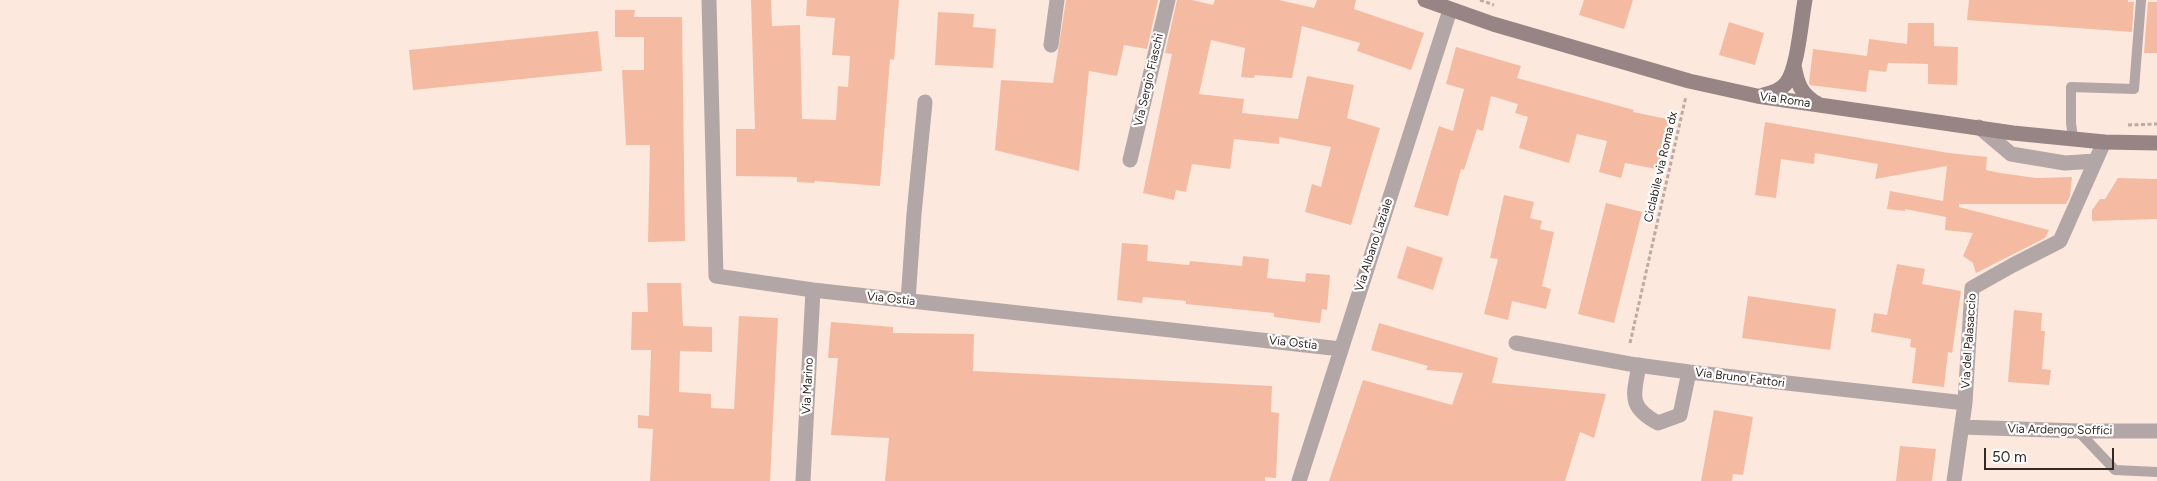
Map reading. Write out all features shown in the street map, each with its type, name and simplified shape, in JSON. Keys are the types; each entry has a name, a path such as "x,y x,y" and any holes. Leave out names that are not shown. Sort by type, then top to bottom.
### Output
{"main road":[{"name":"Via Roma","path":"1425,0 1450,10 1689,81 1756,96 1979,127 2104,142 2157,143"},
{"path":"1756,96 1780,90 1787,82 1794,65 1805,0"},
{"path":"1794,65 1796,78 1804,95 1821,105"}],"street":[{"name":"Via Ostia","path":"709,0 716,276 908,301 1341,348"},
{"path":"1052,46 1057,0"},
{"name":"Via Sergio Fiaschi","path":"1130,160 1168,0"},
{"name":"Via Albano Laziale","path":"1299,481 1450,10"},
{"path":"908,301 925,102"},
{"path":"1979,127 2011,154 2065,162 2095,161"},
{"name":"Via del Palasaccio","path":"1954,481 1965,402 1972,288 2060,241 2104,142"},
{"name":"Via Marino","path":"804,481 813,290"},
{"name":"Via Bruno Fattori","path":"1516,343 1689,372 1965,402"},
{"path":"1639,365 1634,398 1642,414 1658,423 1680,415 1689,372"},
{"name":"Via Ardengo Soffici","path":"1962,427 2078,431 2157,431"}],"lane":[{"path":"2073,138 2071,87 2134,89 2141,0"},
{"path":"2078,431 2115,470 2157,472"}],"path":[{"name":"Ciclabile via Roma dx","path":"1630,343 1686,95 1694,96"}],"building":[{"path":"751,0 771,0 772,26 800,25 802,119 836,120 838,86 848,87 850,56 832,55 835,18 806,16 807,0 899,0 894,60 890,59 880,186 815,181 814,183 797,182 797,177 736,176 736,129 755,129"},
{"path":"1066,0 1158,0 1147,49 1124,45 1117,76 1089,71 1079,171 995,150 1001,80 1053,83"},
{"path":"1177,0 1192,0 1213,5 1215,0 1279,0 1314,8 1317,0 1356,0 1354,9 1424,33 1411,70 1357,51 1360,43 1302,26 1292,78 1255,75 1254,78 1241,77 1245,48 1211,40 1199,94 1244,99 1242,113 1298,119 1307,76 1354,85 1347,118 1380,128 1351,225 1305,212 1312,184 1321,187 1331,147 1279,137 1279,144 1234,139 1230,169 1192,164 1186,192 1176,190 1174,200 1143,193 1172,54 1165,53"},
{"path":"1584,0 1633,0 1624,29 1579,15"},
{"path":"1969,0 2128,0 2128,2 2134,2 2132,32 1967,20"},
{"path":"2148,2 2157,2 2157,53 2144,53"},
{"path":"615,10 635,10 634,17 682,17 685,241 648,242 650,145 626,145 622,70 644,70 644,37 615,37"},
{"path":"938,12 974,14 973,27 996,29 993,68 935,65"},
{"path":"1729,22 1764,33 1755,65 1719,55"},
{"path":"1908,23 1934,23 1934,46 1958,47 1957,85 1928,84 1928,64 1888,63 1886,72 1869,70 1866,92 1810,85 1813,49 1867,56 1869,39 1907,44"},
{"path":"598,31 602,71 413,90 409,50"},
{"path":"1456,47 1521,66 1517,78 1634,110 1633,112 1672,120 1662,170 1625,163 1621,178 1599,172 1607,141 1577,134 1569,163 1519,148 1528,117 1515,113 1518,104 1491,96 1483,131 1477,129 1464,170 1461,169 1448,216 1414,207 1439,126 1453,131 1464,89 1446,84"},
{"path":"1765,122 1949,153 1987,157 1986,170 2000,173 2036,178 2072,177 2070,196 2066,204 1959,204 1959,207 2049,230 2045,238 1976,273 1973,263 1963,256 1973,233 1945,230 1946,217 1905,209 1905,211 1887,209 1890,191 1943,201 1947,166 1875,179 1878,164 1815,153 1814,164 1781,159 1776,198 1755,195"},
{"path":"2118,178 2157,179 2157,219 2092,221 2092,210 2100,199 2105,199"},
{"path":"1504,195 1534,202 1530,218 1542,221 1540,229 1554,232 1542,286 1551,289 1546,309 1512,301 1508,320 1484,314 1498,259 1490,258"},
{"path":"1606,203 1642,212 1614,323 1578,314"},
{"path":"1122,243 1148,245 1147,261 1189,265 1190,261 1242,266 1243,256 1269,259 1267,278 1305,282 1306,273 1330,275 1327,310 1322,309 1320,323 1274,317 1274,313 1186,304 1186,301 1143,297 1142,303 1117,300"},
{"path":"1407,246 1443,258 1433,290 1397,278"},
{"path":"1897,264 1925,269 1922,284 1961,291 1952,353 1948,352 1944,387 1912,383 1916,348 1910,347 1911,339 1871,332 1874,313 1887,315"},
{"path":"647,283 681,283 683,326 712,327 712,352 680,351 679,392 711,394 711,408 734,409 739,316 778,318 770,481 650,481 653,429 638,428 638,415 649,416 651,350 631,350 632,312 648,312"},
{"path":"1748,296 1836,309 1830,350 1742,338"},
{"path":"2014,310 2042,313 2041,331 2045,331 2042,369 2051,370 2049,385 2008,382"},
{"path":"831,322 893,327 893,333 974,334 973,371 1272,386 1271,412 1279,413 1276,478 1265,477 1265,481 885,481 889,438 831,435 838,358 828,358"},
{"path":"1379,323 1498,358 1492,383 1606,394 1594,438 1580,432 1565,481 1329,481 1363,380 1452,405 1463,373 1426,370 1428,366 1371,350"},
{"path":"1714,410 1753,417 1743,475 1733,474 1732,481 1701,481"},
{"path":"1900,446 1936,449 1932,481 1896,481"}]}
